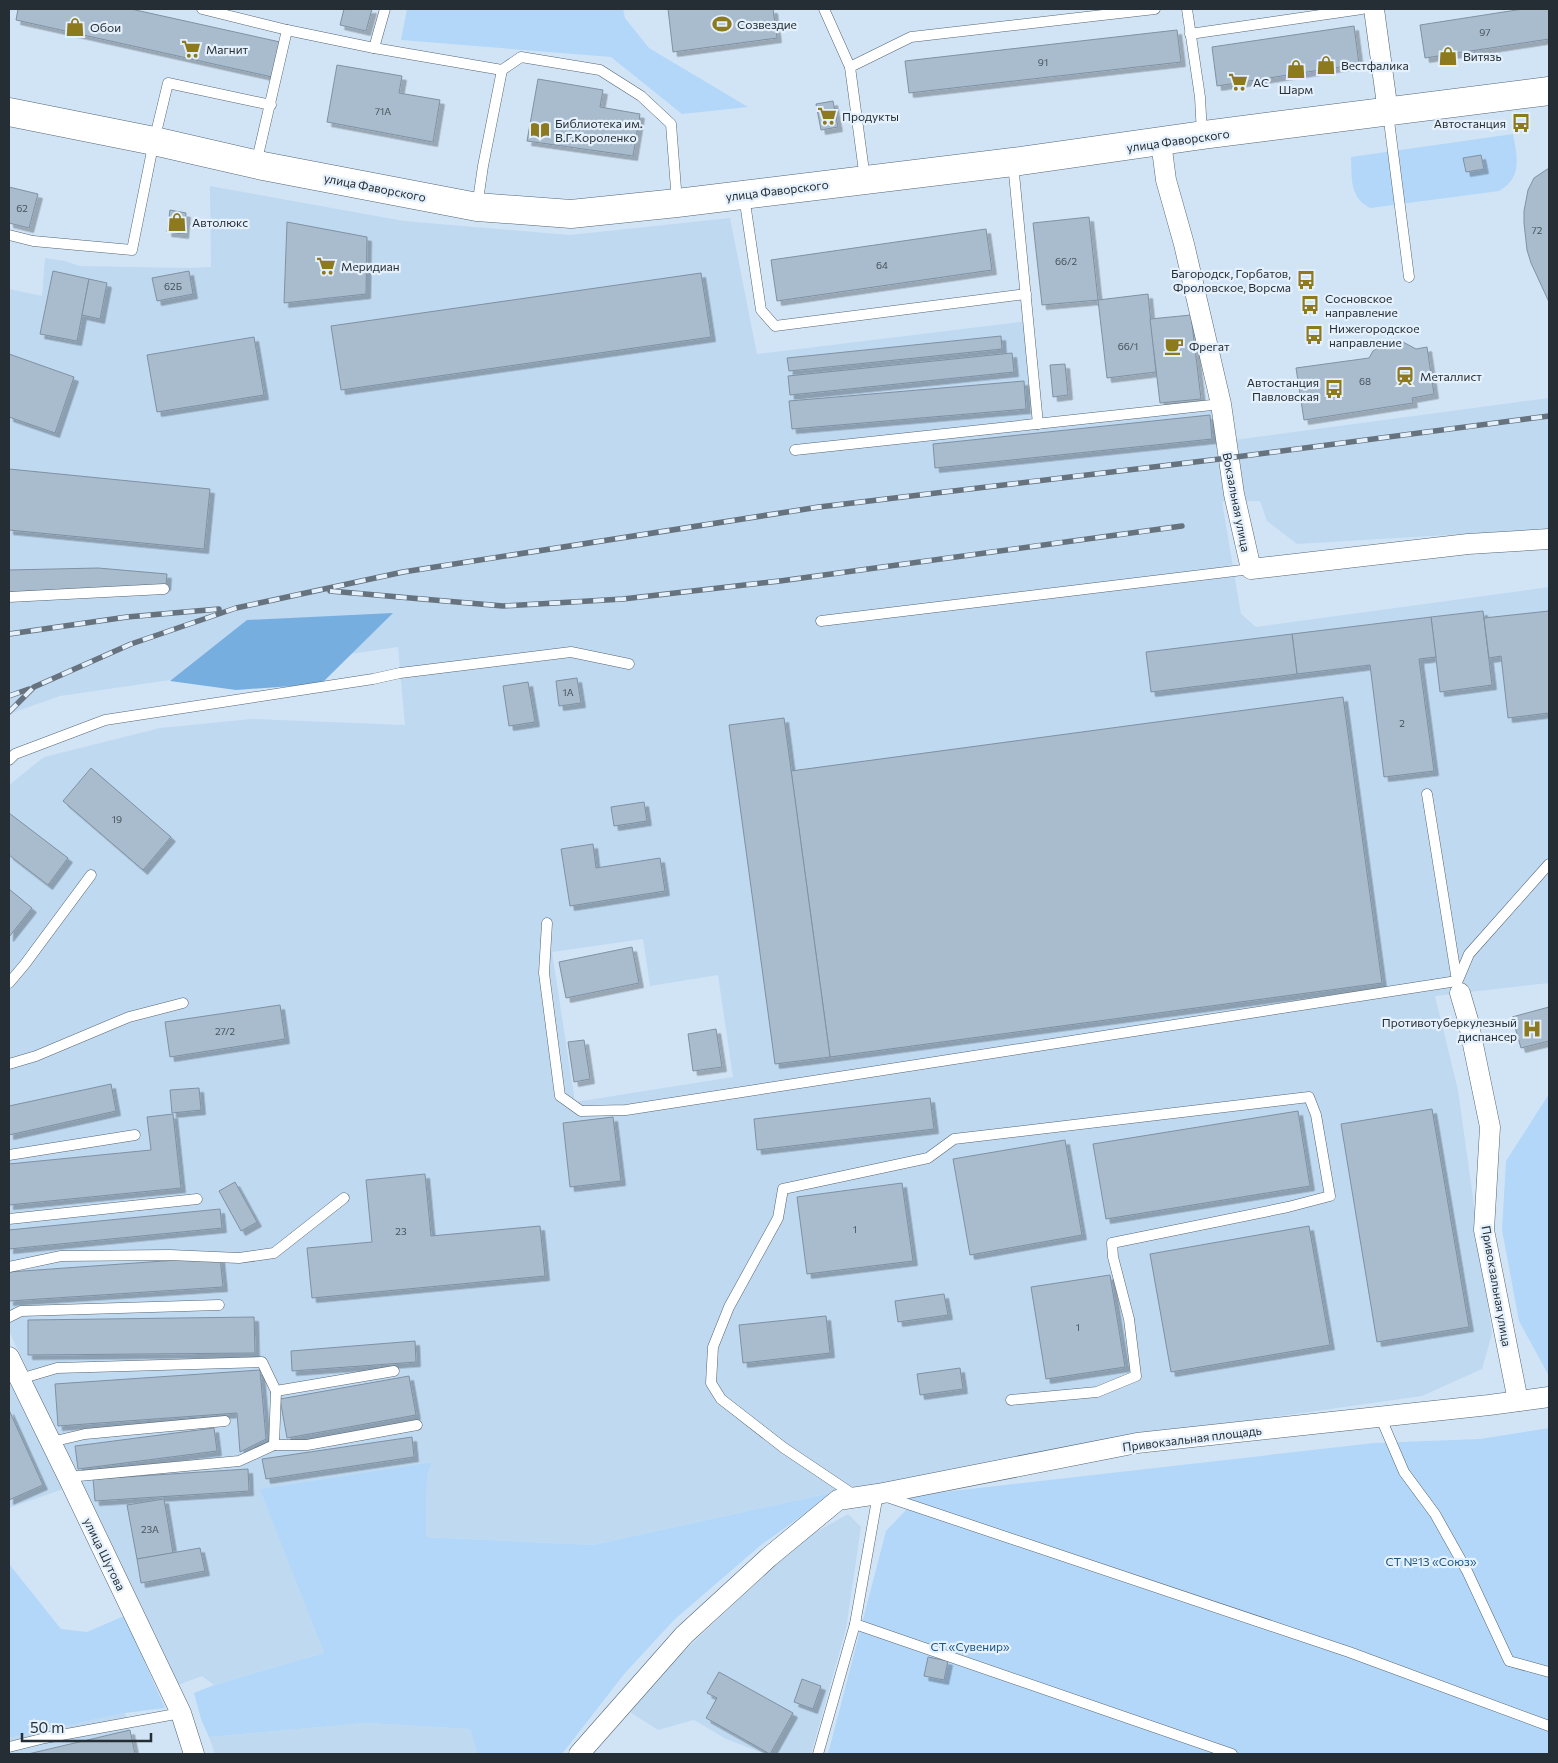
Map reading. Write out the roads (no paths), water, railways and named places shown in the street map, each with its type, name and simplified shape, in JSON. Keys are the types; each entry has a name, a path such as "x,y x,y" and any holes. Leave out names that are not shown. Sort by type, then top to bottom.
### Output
{"street":[{"path":"1374,9 1388,112"},
{"name":"улица Фаворского","path":"9,112 256,164 477,207 570,214 677,203 1013,162 1202,135 1549,90"},
{"name":"Вокзальная улица","path":"1161,142 1166,180 1184,244 1221,404 1234,494 1251,569 1468,544 1549,540"},
{"name":"Привокзальная улица","path":"1459,987 1468,1020 1490,1127 1484,1230 1518,1401"},
{"name":"улица Шутова","path":"9,1357 181,1713 194,1754"},
{"name":"Привокзальная площадь","path":"847,1499 1138,1443 1549,1397"},
{"path":"578,1754 684,1635 769,1557 847,1499"}],"lane":[{"path":"202,9 287,30 374,48 502,70 521,57 600,70 641,96 671,124 677,203"},
{"path":"374,48 384,9"},
{"path":"824,9 850,67 865,179"},
{"path":"850,67 911,37 1155,9"},
{"path":"1186,9 1200,97 1202,135"},
{"path":"1190,34 1362,9"},
{"path":"256,164 287,30"},
{"path":"477,207 502,70"},
{"path":"9,235 33,241 132,250 154,141 168,84 271,105"},
{"path":"1388,112 1409,277"},
{"path":"1013,162 1038,424"},
{"path":"744,194 761,310 775,326 1026,294"},
{"path":"795,450 1221,404"},
{"path":"821,621 1251,569"},
{"path":"9,597 164,589"},
{"path":"9,760 15,754 105,720 373,679 400,673 571,652 629,664"},
{"path":"1427,794 1459,987"},
{"path":"1459,987 1469,954 1549,864"},
{"path":"9,983 91,875"},
{"path":"547,923 544,973 560,1096 581,1111 626,1110 1459,987"},
{"path":"9,1064 36,1056 129,1017 183,1003"},
{"path":"847,1499 721,1399 711,1383 712,1347 728,1307 778,1218 783,1188 928,1158 954,1139 1309,1097 1316,1115 1330,1196 1288,1207 1112,1243 1113,1257 1129,1319 1136,1376 1097,1392 1011,1400"},
{"path":"9,1155 135,1136"},
{"path":"9,1266 61,1256 170,1255 239,1258 274,1253 344,1198"},
{"path":"9,1219 197,1199"},
{"path":"9,1317 21,1311 219,1305"},
{"path":"20,1379 57,1368 262,1362 276,1391 274,1444"},
{"path":"276,1391 394,1371"},
{"path":"1380,1416 1404,1472 1435,1514 1467,1571 1509,1661 1549,1672"},
{"path":"51,1442 85,1434 225,1421"},
{"path":"68,1477 239,1461 274,1444 308,1445 417,1425"},
{"path":"818,1754 855,1624 878,1494 1349,1652 1549,1726"},
{"path":"855,1624 1232,1754"},
{"path":"9,1747 45,1738 181,1713"}],"railway":[{"path":"9,712 34,687 131,644 236,608 403,572 819,507 1228,458 1549,416"},
{"path":"330,591 503,606 623,599 780,581 1182,526"},
{"path":"9,634 127,617 219,609"},
{"path":"9,696 29,689"}],"place":[{"name":"Созвездие","path":"722,24"},
{"name":"Обои","path":"75,27"},
{"name":"Магнит","path":"191,49"},
{"name":"Витязь","path":"1448,56"},
{"name":"Вестфалика","path":"1326,65"},
{"name":"Шарм","path":"1296,69"},
{"name":"АС","path":"1238,82"},
{"name":"Продукты","path":"827,116"},
{"name":"Автостанция","path":"1521,123"},
{"name":"Библиотека им. В.Г.Короленко","path":"540,130"},
{"name":"Автолюкс","path":"177,222"},
{"name":"Меридиан","path":"326,266"},
{"name":"Багородск, Горбатов, Фроловское, Ворсма","path":"1306,280"},
{"name":"Сосновское направление","path":"1310,305"},
{"name":"Нижегородское направление","path":"1314,335"},
{"name":"Фрегат","path":"1174,346"},
{"name":"Металлист","path":"1405,376"},
{"name":"Автостанция Павловская","path":"1334,389"},
{"name":"Противотуберкулезный диспансер","path":"1532,1029"}],"park label":[{"name":"СТ №13 «Союз»","path":"1431,1561"},
{"name":"СТ «Сувенир»","path":"970,1646"}]}
